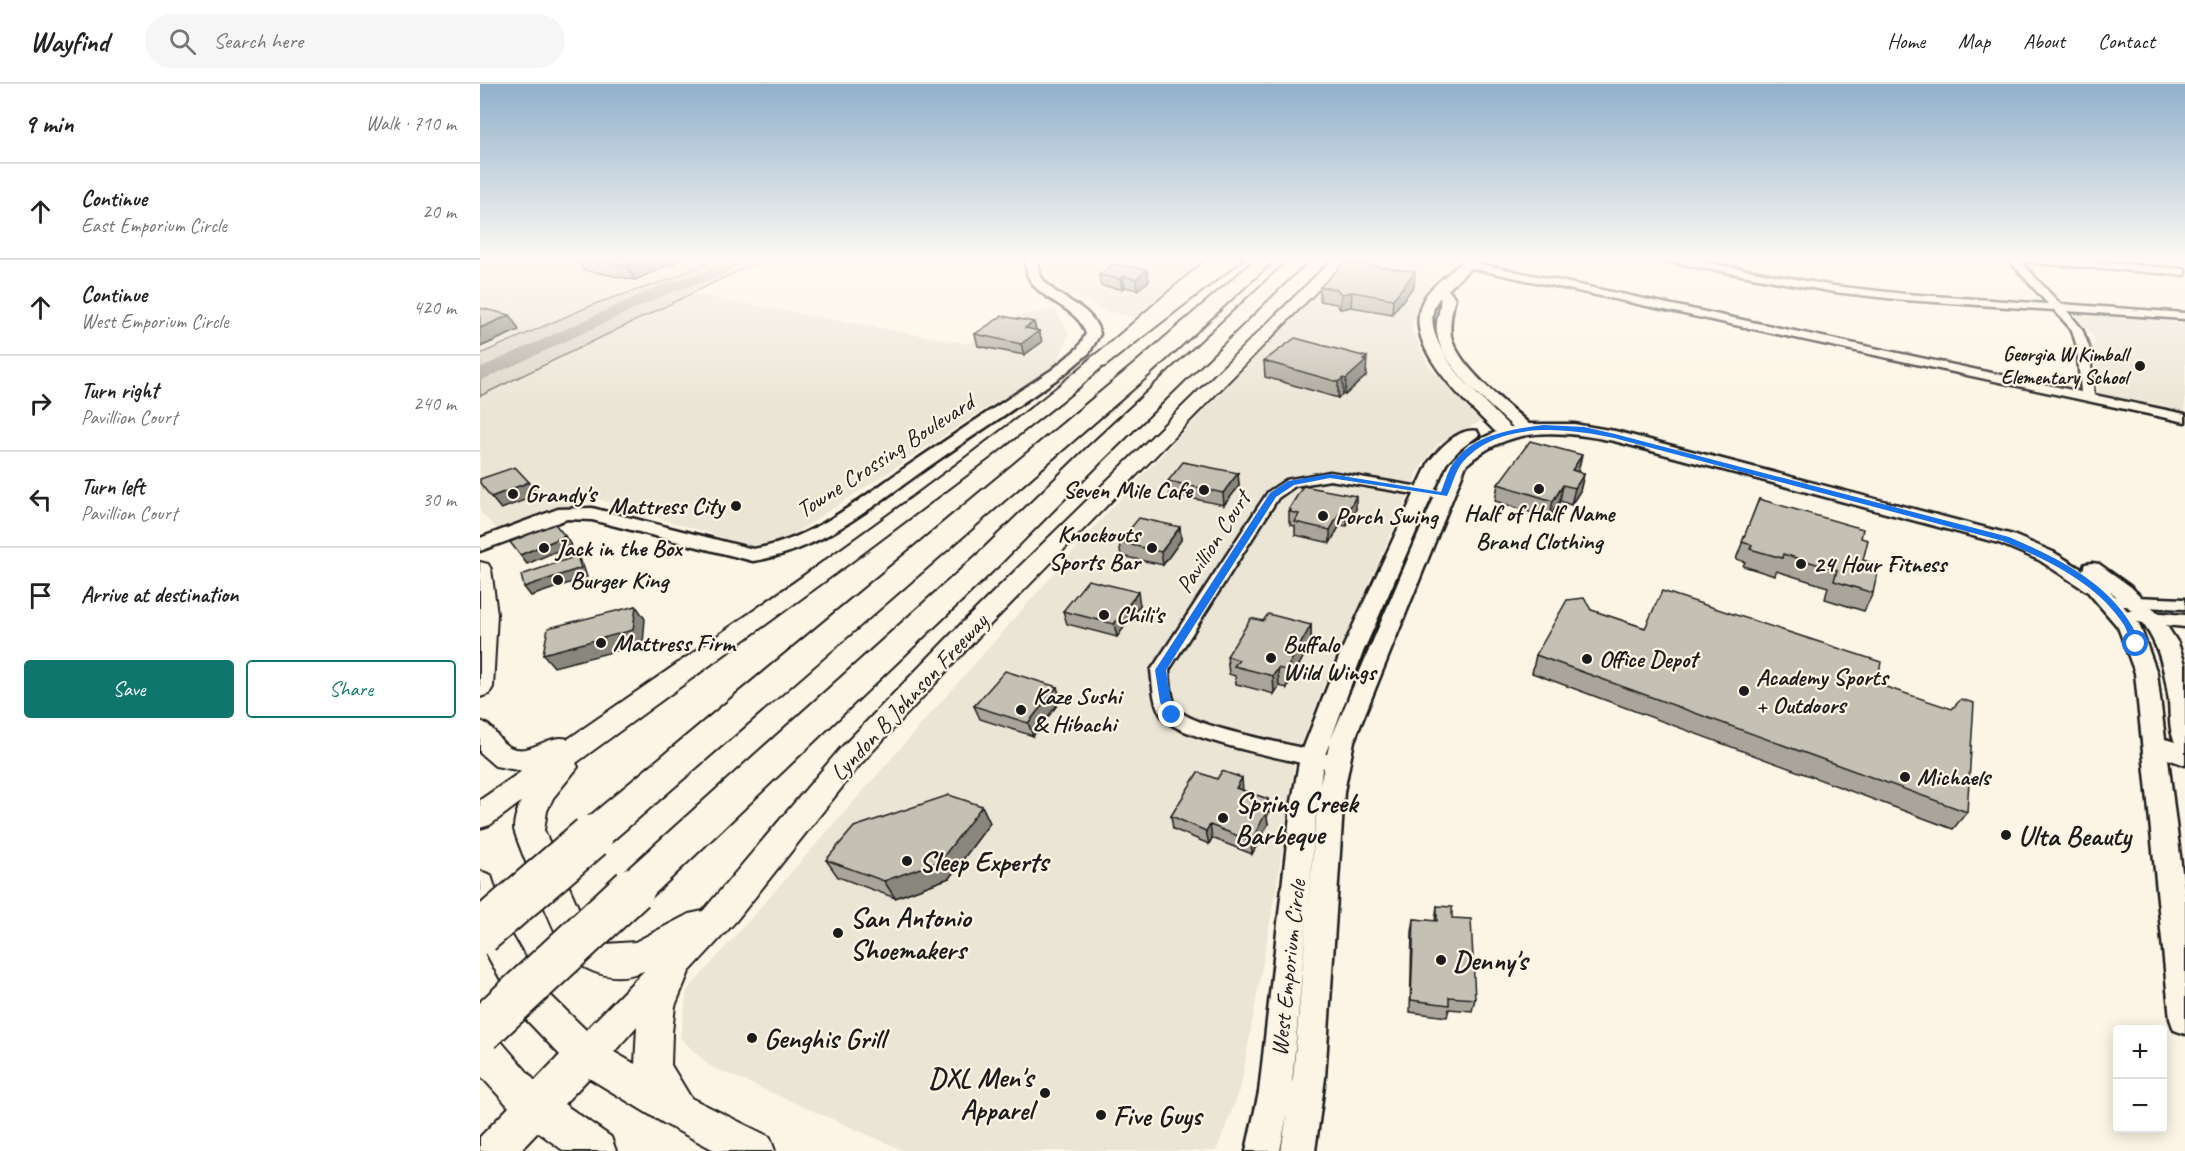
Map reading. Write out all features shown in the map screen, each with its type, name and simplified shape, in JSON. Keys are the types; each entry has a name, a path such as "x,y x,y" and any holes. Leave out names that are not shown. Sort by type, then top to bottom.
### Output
{"highway":[{"path":"1098,362 1168,309"},
{"path":"1046,451 1077,409 1186,309"},
{"path":"480,933 1046,451 1209,309"},
{"name":"Lyndon B Johnson Freeway","path":"480,1031 987,561 1097,452 1248,309"},
{"path":"1215,340 1259,309"}],"main road":[{"path":"480,816 948,480 1098,362 1155,309"},
{"name":"Lyndon B Johnson Freeway","path":"493,1151 725,911 849,758 939,662 1291,309"},
{"path":"480,569 484,614 480,687"},
{"path":"606,726 543,790 532,810 529,830 577,943 601,960 636,958 668,944 725,911"},
{"path":"480,731 495,754 521,761 558,748 606,726"},
{"path":"480,885 492,932 530,999 585,1055 678,1111 756,1151"},
{"path":"677,961 658,1006 654,1032 653,1069 678,1111"},
{"path":"480,1045 497,1070 535,1108 597,1151"}],"street":[{"name":"Towne Crossing Boulevard","path":"480,545 565,513 601,516 753,555 782,551 822,530 1077,358 1089,345 1092,330 1086,316 1075,309"},
{"path":"1428,309 1428,339 1441,362 1511,427"},
{"path":"1446,309 1443,321 1445,339 1458,361 1511,427"},
{"path":"1684,309 2185,418"},
{"path":"2058,309 2078,329 2084,347 2088,397"},
{"path":"2070,309 2185,316"},
{"path":"1441,362 1458,361"},
{"name":"West Emporium Circle","path":"1325,760 1342,741 1397,608 1434,493 1438,462 1453,446 1474,434 1511,427 1584,430 1741,463 1898,505 2027,547 2072,570 2129,610"},
{"name":"Pavillion Court","path":"1325,760 1191,727 1172,715 1166,702 1160,670 1273,495 1291,483 1330,476 1434,493"},
{"name":"West Emporium Circle","path":"1298,1151 1309,1077 1304,955 1304,807 1325,760 1352,652 1374,603 1434,493"},
{"name":"West Emporium Circle","path":"1898,505 1990,523 2045,543 2096,572 2129,610"},
{"path":"480,555 568,522 577,515"},
{"path":"1374,603 1397,608"},
{"path":"2129,610 2185,604"},
{"path":"2129,610 2185,621"},
{"path":"2129,610 2168,644 2177,681 2185,738"},
{"path":"2129,610 2128,624 2146,673 2181,955 2185,1019"},
{"path":"2154,745 2185,755"},
{"name":"West Emporium Circle","path":"1263,1151 1304,955"}],"shaded area":[{"path":"480,309 592,309 480,354"},
{"path":"584,309 660,309 480,396 480,354"},
{"path":"662,309 774,309 968,344 1000,320 1055,309 1069,333 1057,365 980,412 777,545 751,546 597,499 500,532 480,512 480,396"},
{"path":"1100,309 1146,309 1136,317"},
{"path":"1299,309 1417,309 1411,327 1428,365 1481,421 1437,445 1420,468 1323,687 1295,761 1278,878 1240,1090 1216,1151 905,1151 710,1066 680,1038 687,991 1108,512"},
{"name":"Georgia W Kimball Elementary School","path":"2071,313 2185,321 2185,413 2098,395 2094,337"}],"building":[{"path":"480,309 510,315 480,328"},
{"path":"1002,316 1034,322 1025,328 1039,331 1021,344 975,334"},
{"path":"1295,338 1367,357 1363,360 1366,361 1346,379 1343,378 1338,382 1264,361"},
{"path":"1530,441 1582,455 1572,470 1584,474 1575,488 1563,485 1553,501 1498,484"},
{"path":"1183,462 1238,473 1223,493 1168,481"},
{"path":"515,467 529,482 491,497 480,483 480,479"},
{"path":"1303,486 1356,496 1347,513 1340,512 1330,530 1295,522 1299,514 1290,512 1289,509"},
{"path":"1759,499 1863,529 1861,538 1868,540 1863,560 1879,565 1873,593 1834,581 1837,570 1783,554 1782,558 1750,549 1752,545 1742,542"},
{"path":"1139,518 1180,527 1161,552 1119,542"},
{"path":"555,524 565,536 520,555 510,542"},
{"path":"577,556 581,568 524,587 521,575"},
{"path":"1088,580 1138,592 1114,624 1063,611"},
{"path":"1662,591 1881,662 1877,684 1952,709 1961,699 1974,703 1967,812 1536,655 1567,600 1584,598 1591,610 1645,628"},
{"path":"636,606 633,630 543,654 548,628"},
{"path":"1268,614 1311,625 1286,670 1278,668 1273,676 1234,666 1239,660 1227,656 1251,618 1263,621"},
{"path":"1005,671 1057,687 1028,723 974,706"},
{"name":"Spring Creek Barbeque","path":"1222,771 1242,778 1236,788 1268,799 1263,810 1267,811 1251,841 1210,825 1206,831 1171,816 1198,772 1217,779"},
{"path":"949,795 982,806 940,861 884,881 826,860 854,827"},
{"name":"Denny's","path":"1437,906 1452,907 1452,918 1471,919 1475,999 1449,997 1449,1005 1411,1000 1414,919 1437,921"}],"waterway":[{"path":"480,375 623,309"}],"place":[{"name":"Georgia W Kimball Elementary School","path":"2140,366"},
{"name":"Half of Half Name Brand Clothing","path":"1539,489"},
{"name":"Seven Mile Cafe","path":"1204,490"},
{"name":"Grandy's","path":"513,494"},
{"name":"Mattress City","path":"736,506"},
{"name":"Porch Swing","path":"1323,516"},
{"name":"Jack in the Box","path":"544,548"},
{"name":"Knockouts Sports Bar","path":"1152,548"},
{"name":"24 Hour Fitness","path":"1801,564"},
{"name":"Burger King","path":"558,580"},
{"name":"Chili's","path":"1104,615"},
{"name":"Mattress Firm","path":"601,643"},
{"name":"Buffalo Wild Wings","path":"1271,658"},
{"name":"Office Depot","path":"1587,659"},
{"name":"Academy Sports + Outdoors","path":"1744,691"},
{"name":"Kaze Sushi & Hibachi","path":"1021,710"},
{"name":"Michaels","path":"1905,777"},
{"name":"Spring Creek Barbeque","path":"1223,818"},
{"name":"Ulta Beauty","path":"2006,835"},
{"name":"Sleep Experts","path":"907,861"},
{"name":"San Antonio Shoemakers","path":"838,933"},
{"name":"Denny's","path":"1441,960"},
{"name":"Genghis Grill","path":"752,1038"},
{"name":"DXL Men's Apparel","path":"1045,1093"},
{"name":"Five Guys","path":"1101,1115"}],"route":[{"path":"1172,715 1166,702 1160,670 1273,495 1291,483 1308,478 1330,476 1444,495 1458,463 1467,452 1480,443 1527,429 1566,428 1615,436 2006,539 2072,570 2095,587 2123,616 2136,644"}]}
